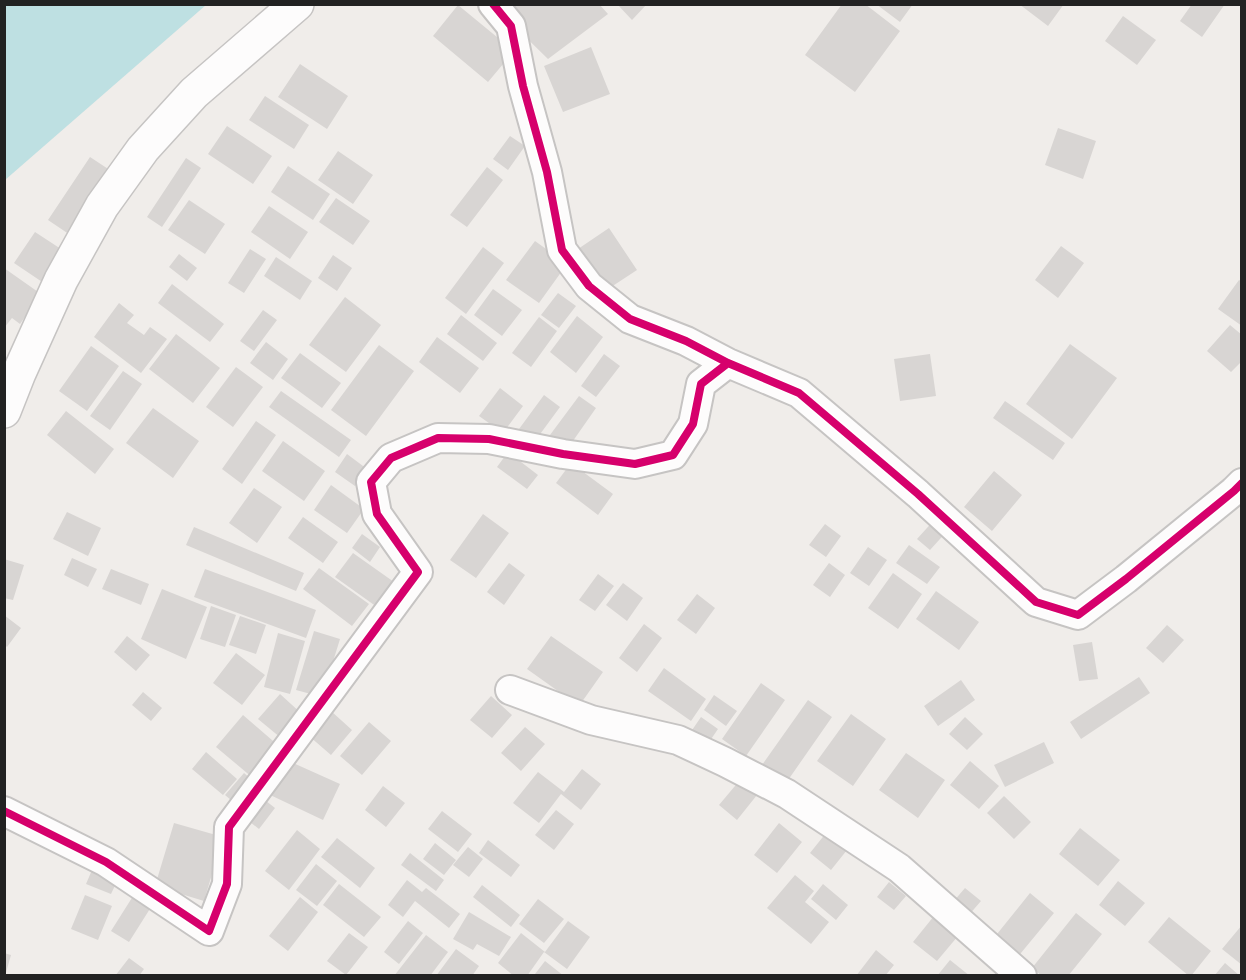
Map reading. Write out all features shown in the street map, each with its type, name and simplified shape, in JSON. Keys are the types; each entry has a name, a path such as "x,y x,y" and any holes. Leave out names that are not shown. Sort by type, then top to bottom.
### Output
{"street":[{"path":"4,411 61,280 102,206 143,148 194,93 297,4"},
{"path":"493,4 511,26 523,86 547,172 562,250 589,286 630,319 686,341 728,363 799,393 918,494 1035,602 1078,615 1126,579 1242,483"},
{"path":"4,811 106,862 209,931 227,884 229,827 418,572 376,514 371,482 391,458 438,438 489,439 563,454 634,464 673,455 693,424 701,384 728,363"},
{"path":"510,690 591,720 678,740 787,794 899,868 1022,975"}],"water":[{"path":"5,4 206,4 206,5 5,180"}],"building":[{"path":"492,4 599,4 608,14 548,59"},
{"path":"617,4 647,4 632,20"},
{"path":"842,4 865,4 900,31 855,92 805,55"},
{"path":"876,4 913,4 900,22"},
{"path":"1019,4 1064,4 1048,26"},
{"path":"1192,4 1225,4 1202,37 1180,21"},
{"path":"458,5 514,51 488,82 433,36"},
{"path":"1123,16 1156,40 1137,65 1105,41"},
{"path":"591,47 610,94 563,112 544,66"},
{"path":"300,64 348,96 327,129 278,97"},
{"path":"265,96 309,125 294,149 249,120"},
{"path":"227,126 272,156 253,184 208,154"},
{"path":"1058,128 1096,141 1083,179 1045,165"},
{"path":"510,136 525,146 508,170 493,159"},
{"path":"338,151 373,175 353,204 318,180"},
{"path":"90,157 134,186 91,249 48,220"},
{"path":"186,158 201,168 162,227 147,217"},
{"path":"288,166 330,194 313,220 271,192"},
{"path":"487,167 503,180 467,227 450,215"},
{"path":"336,198 370,221 353,245 319,222"},
{"path":"189,200 225,224 205,254 168,230"},
{"path":"269,206 308,232 290,259 251,232"},
{"path":"609,228 637,270 605,291 578,249"},
{"path":"35,232 87,266 66,298 14,263"},
{"path":"535,241 567,264 539,303 506,280"},
{"path":"1061,246 1084,263 1058,298 1035,280"},
{"path":"483,247 504,263 466,314 445,298"},
{"path":"250,249 266,259 244,293 228,283"},
{"path":"179,254 197,268 187,281 169,267"},
{"path":"333,255 352,268 337,291 318,278"},
{"path":"276,257 312,281 300,300 264,276"},
{"path":"4,268 41,294 20,324 12,318 4,328"},
{"path":"1239,280 1242,282 1242,326 1218,309"},
{"path":"172,284 224,324 210,342 158,303"},
{"path":"493,289 522,310 502,336 474,315"},
{"path":"558,293 576,306 559,328 541,315"},
{"path":"345,297 381,325 346,372 309,345"},
{"path":"119,303 134,315 127,323 144,335 150,327 167,339 141,373 94,337"},
{"path":"263,310 277,320 254,351 240,341"},
{"path":"461,315 497,343 483,361 447,334"},
{"path":"577,316 603,337 576,373 550,352"},
{"path":"539,317 557,331 531,367 512,353"},
{"path":"1230,325 1242,335 1242,361 1231,372 1207,351"},
{"path":"176,334 220,368 193,403 149,369"},
{"path":"437,337 479,368 460,393 419,362"},
{"path":"266,342 288,359 273,380 250,363"},
{"path":"1070,344 1117,378 1072,439 1026,404"},
{"path":"379,345 414,371 366,436 331,410"},
{"path":"91,346 119,366 87,411 59,391"},
{"path":"300,353 341,383 322,408 281,378"},
{"path":"604,354 620,366 596,397 581,386"},
{"path":"930,354 936,396 900,401 894,359"},
{"path":"236,367 263,387 233,427 206,407"},
{"path":"123,371 142,384 110,430 90,416"},
{"path":"500,388 523,406 503,433 479,416"},
{"path":"281,391 351,440 339,457 269,407"},
{"path":"544,395 560,407 535,441 519,429"},
{"path":"579,396 596,408 568,448 550,435"},
{"path":"1005,401 1065,443 1053,460 993,418"},
{"path":"153,408 199,441 173,478 126,443"},
{"path":"66,411 114,449 95,474 47,435"},
{"path":"256,421 276,435 242,484 222,469"},
{"path":"283,441 325,471 304,501 262,471"},
{"path":"508,452 538,475 527,489 497,467"},
{"path":"347,454 367,469 355,486 335,472"},
{"path":"571,463 613,494 598,515 556,483"},
{"path":"994,471 1022,495 992,531 964,507"},
{"path":"331,485 364,509 347,533 314,510"},
{"path":"254,488 282,507 257,543 229,523"},
{"path":"67,512 101,528 88,556 53,539"},
{"path":"483,514 509,533 476,578 450,560"},
{"path":"303,517 338,542 323,563 288,538"},
{"path":"936,518 949,529 930,550 917,539"},
{"path":"825,524 841,536 826,557 809,545"},
{"path":"194,527 304,573 296,591 186,545"},
{"path":"362,534 380,547 370,562 352,548"},
{"path":"909,545 940,567 927,584 896,563"},
{"path":"868,547 887,560 869,586 850,573"},
{"path":"353,553 394,582 377,607 335,577"},
{"path":"72,558 97,569 88,587 64,575"},
{"path":"4,559 24,565 13,600 4,598"},
{"path":"509,563 525,575 504,605 487,592"},
{"path":"829,563 845,575 830,597 813,585"},
{"path":"319,568 369,604 352,626 303,589"},
{"path":"111,569 149,584 141,605 102,589"},
{"path":"205,569 316,610 306,638 194,597"},
{"path":"893,573 922,594 898,629 868,608"},
{"path":"598,574 614,586 595,611 579,600"},
{"path":"623,583 643,598 627,621 606,605"},
{"path":"162,589 207,607 186,659 141,639"},
{"path":"936,591 979,622 959,650 916,619"},
{"path":"697,594 715,608 696,634 677,620"},
{"path":"211,606 236,615 225,647 200,639"},
{"path":"4,615 21,628 7,647 4,644"},
{"path":"240,616 266,625 256,654 229,645"},
{"path":"644,624 662,638 637,672 619,658"},
{"path":"1167,625 1184,640 1163,663 1146,648"},
{"path":"314,631 340,639 322,697 296,690"},
{"path":"278,633 305,641 290,694 264,687"},
{"path":"127,636 150,655 136,671 114,652"},
{"path":"551,636 603,672 579,706 527,669"},
{"path":"1092,642 1098,679 1079,681 1073,645"},
{"path":"236,653 265,675 242,705 213,683"},
{"path":"664,668 706,699 691,721 648,691"},
{"path":"1139,677 1150,693 1081,739 1070,722"},
{"path":"961,680 975,700 938,726 924,706"},
{"path":"761,683 785,700 746,756 722,739"},
{"path":"143,692 162,708 151,721 132,705"},
{"path":"280,694 302,714 281,738 258,719"},
{"path":"714,695 737,711 726,726 704,710"},
{"path":"491,696 512,715 492,738 470,720"},
{"path":"808,700 832,717 786,783 762,765"},
{"path":"331,711 352,730 331,755 309,736"},
{"path":"851,714 886,739 853,786 817,761"},
{"path":"243,715 280,747 253,778 216,747"},
{"path":"701,717 718,729 705,748 688,736"},
{"path":"965,717 983,734 967,750 949,734"},
{"path":"369,722 391,741 362,775 340,756"},
{"path":"525,727 545,744 521,771 501,753"},
{"path":"1044,742 1054,763 1005,787 994,765"},
{"path":"206,752 237,779 223,795 192,769"},
{"path":"906,753 945,780 918,818 879,790"},
{"path":"282,758 340,784 323,820 266,793"},
{"path":"970,761 999,786 979,809 950,785"},
{"path":"582,769 601,784 581,810 561,794 539,823 513,803 538,772 564,792"},
{"path":"244,773 257,784 238,806 225,795"},
{"path":"740,780 757,795 737,820 719,805"},
{"path":"383,786 405,803 386,827 365,810"},
{"path":"256,793 275,808 259,829 240,814"},
{"path":"1004,796 1031,822 1014,839 987,813"},
{"path":"556,810 574,824 554,850 535,835"},
{"path":"442,811 472,834 458,852 428,829"},
{"path":"174,823 223,837 204,901 155,886"},
{"path":"779,823 802,842 777,873 754,855"},
{"path":"1080,828 1120,860 1098,886 1059,854"},
{"path":"297,830 320,849 289,890 265,871"},
{"path":"826,833 847,850 831,870 810,853"},
{"path":"337,838 375,868 360,888 321,857"},
{"path":"488,840 520,865 511,877 479,853"},
{"path":"435,843 456,860 444,875 423,859"},
{"path":"468,847 483,859 469,877 453,865"},
{"path":"410,853 444,880 436,891 401,865"},
{"path":"95,863 120,875 111,894 86,884"},
{"path":"316,864 337,881 317,906 296,890"},
{"path":"795,875 814,891 805,902 829,922 811,944 767,908"},
{"path":"407,880 422,892 426,888 460,914 449,928 415,901 403,917 388,905"},
{"path":"1118,881 1145,903 1125,926 1099,905"},
{"path":"889,882 906,896 894,910 877,897"},
{"path":"339,884 381,917 364,937 323,905"},
{"path":"823,884 848,905 836,920 811,899"},
{"path":"482,885 520,915 511,927 473,897"},
{"path":"965,888 981,901 968,916 953,902"},
{"path":"135,893 153,904 129,942 111,931"},
{"path":"1030,893 1054,913 1016,959 993,939"},
{"path":"85,895 112,906 98,940 71,929"},
{"path":"300,897 318,912 288,951 269,936"},
{"path":"538,899 564,919 544,943 519,924"},
{"path":"469,912 511,937 499,956 477,944 473,950 453,939"},
{"path":"1076,913 1102,934 1068,976 1042,976 1032,968"},
{"path":"934,916 958,936 937,961 913,942"},
{"path":"1169,917 1211,951 1191,976 1148,942"},
{"path":"408,921 423,933 399,964 384,952"},
{"path":"568,921 590,937 567,969 544,952 527,976 514,976 498,963 521,933 545,952"},
{"path":"1242,925 1242,965 1222,949"},
{"path":"349,933 368,947 346,975 327,961"},
{"path":"426,935 448,952 430,976 394,976"},
{"path":"456,949 479,966 472,976 436,976"},
{"path":"876,950 894,965 885,976 856,976"},
{"path":"4,953 11,955 5,976 4,976"},
{"path":"129,958 144,969 139,976 115,976"},
{"path":"950,960 970,976 937,976"},
{"path":"545,961 564,976 535,974"},
{"path":"1225,963 1240,976 1214,976"}],"cycle path":[{"path":"493,4 511,26 523,86 547,172 562,250 589,286 630,319 686,341 728,363 799,393 918,494 1036,602 1078,615 1126,579 1242,483"},
{"path":"4,811 106,862 209,931 227,884 229,827 418,572 377,514 371,482 391,458 438,438 489,439 563,454 635,464 673,455 693,424 701,384 728,363"}]}
